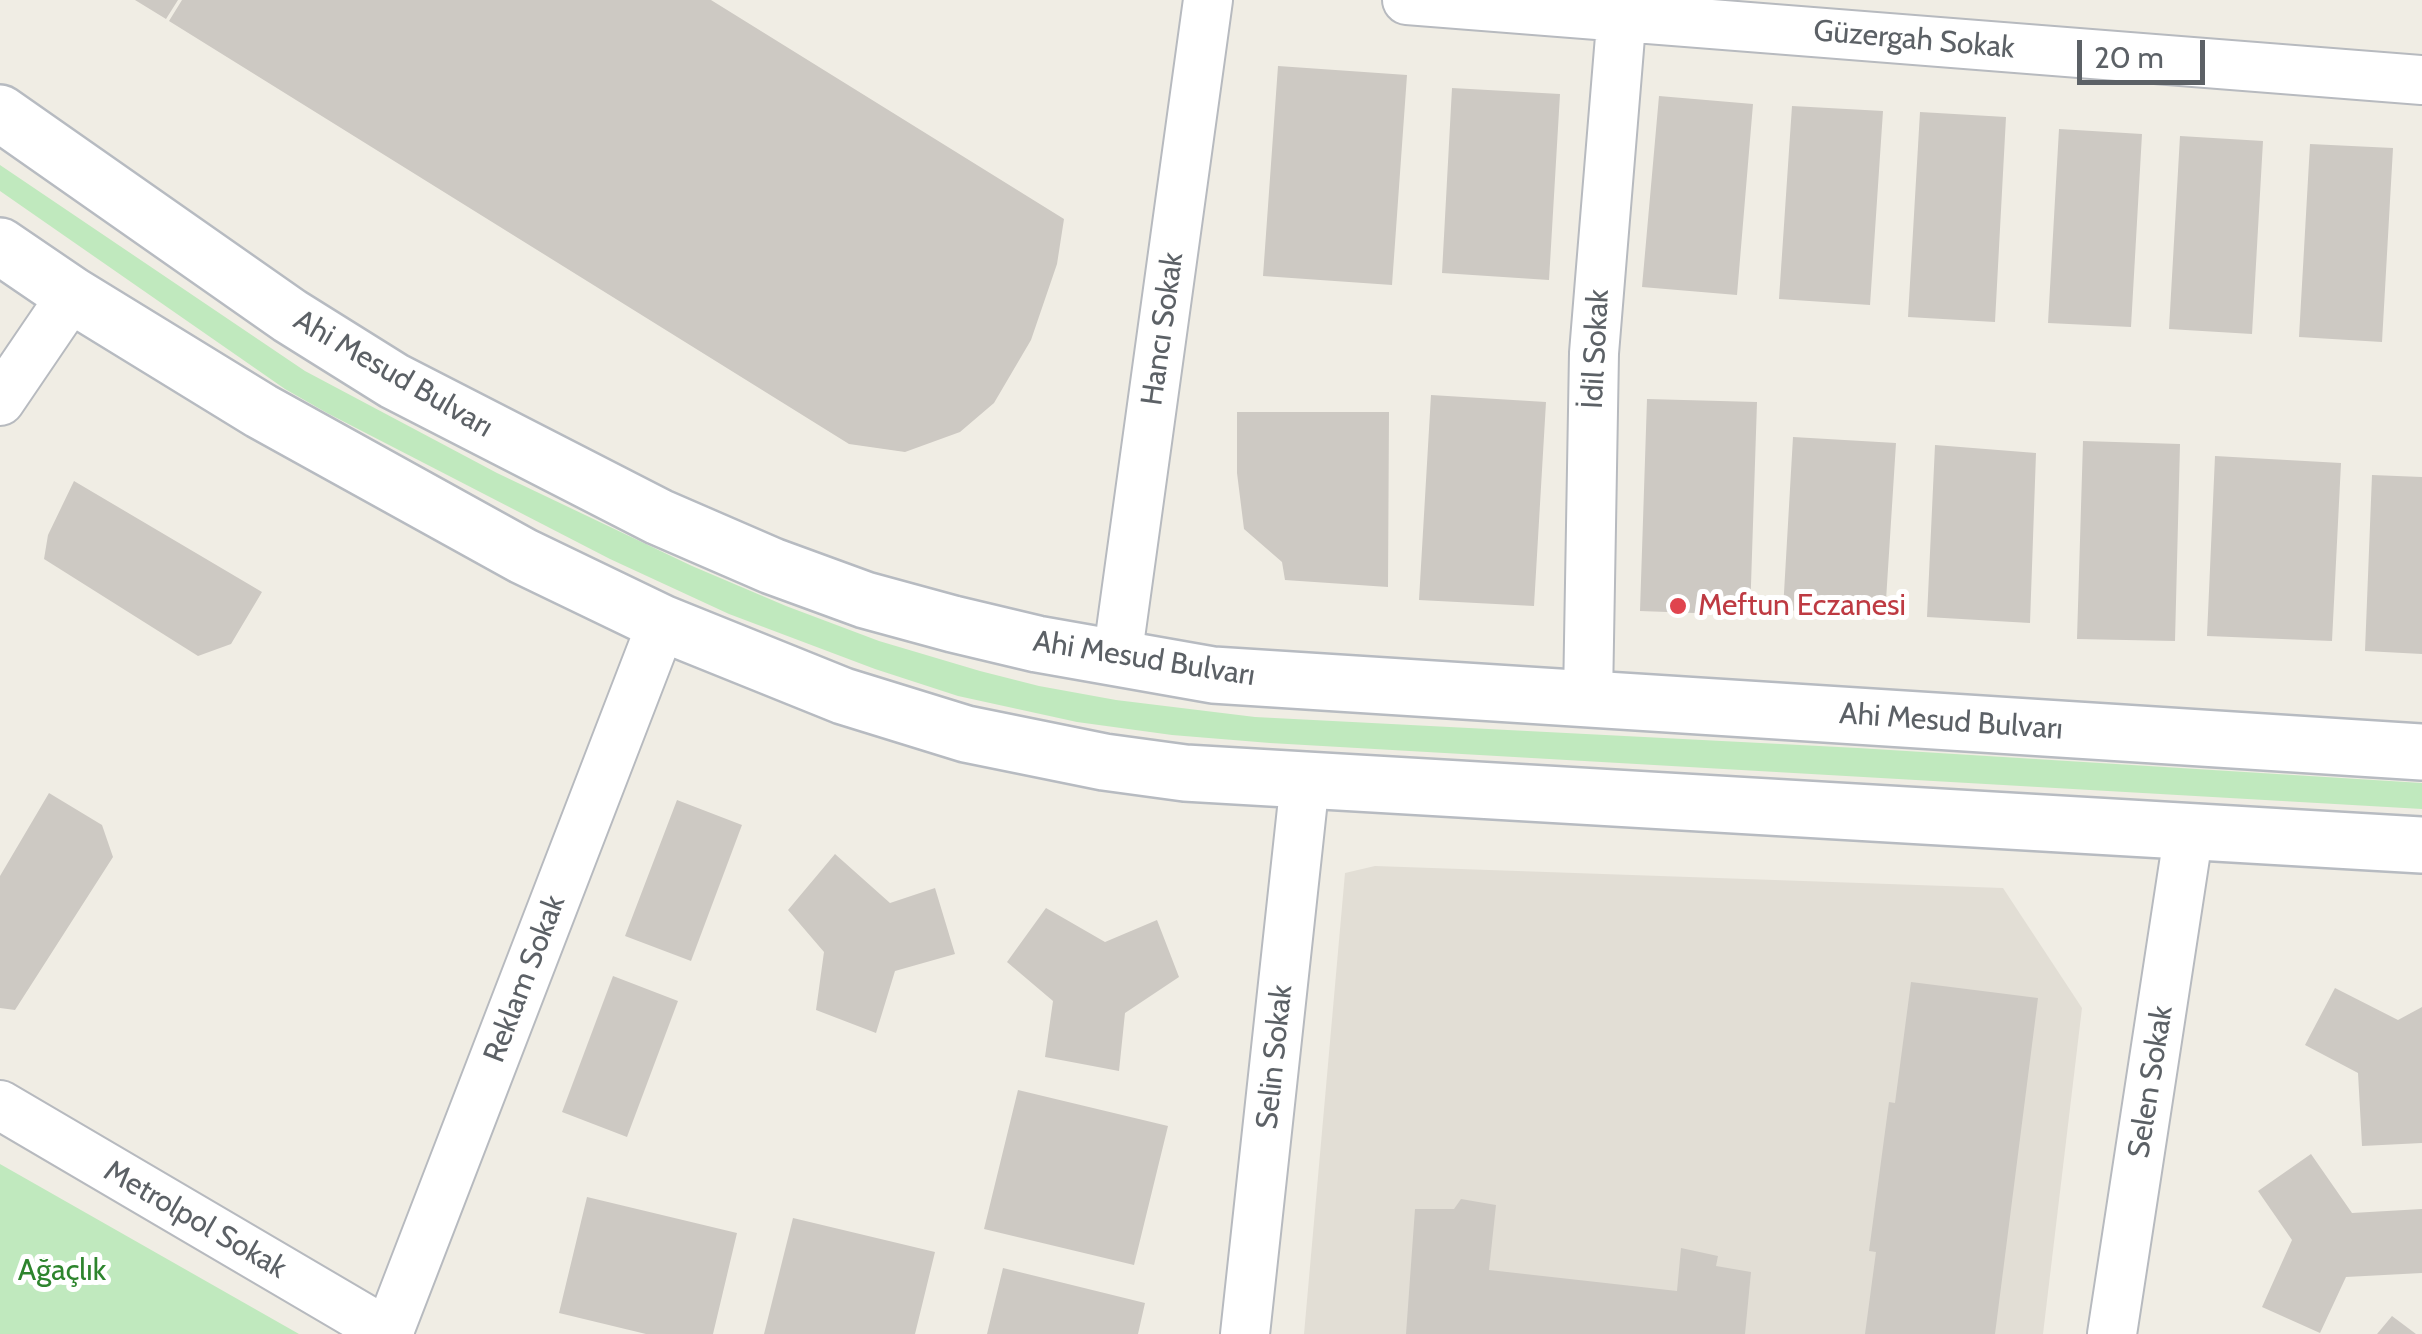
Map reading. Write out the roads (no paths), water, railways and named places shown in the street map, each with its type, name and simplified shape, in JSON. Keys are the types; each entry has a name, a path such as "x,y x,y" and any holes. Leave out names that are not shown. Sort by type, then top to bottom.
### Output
{"main road":[{"name":"Ahi Mesud Bulvarı","path":"0,112 187,246 394,381 659,516 772,566 865,600 953,624 1117,658 1229,676 2422,752"},
{"path":"0,246 72,295 330,450 523,556 662,623 844,696 966,734 1086,759 1185,774 2422,846"}],"street":[{"name":"Hancı Sokak","path":"1117,658 1208,0"},
{"name":"Güzergah Sokak","path":"1407,0 1622,8 2422,80"},
{"name":"İdil Sokak","path":"1588,698 1594,354 1622,8"},
{"path":"0,402 72,295"},
{"name":"Reklam Sokak","path":"389,1334 662,623"},
{"name":"Selin Sokak","path":"1245,1334 1305,780"},
{"name":"Selen Sokak","path":"2112,1334 2189,831"},
{"name":"Metrolpol Sokak","path":"0,1105 389,1334"}],"place":[{"name":"Meftun Eczanesi","path":"1678,606"}],"park label":[{"name":"Ağaçlık","path":"62,1271"}]}
